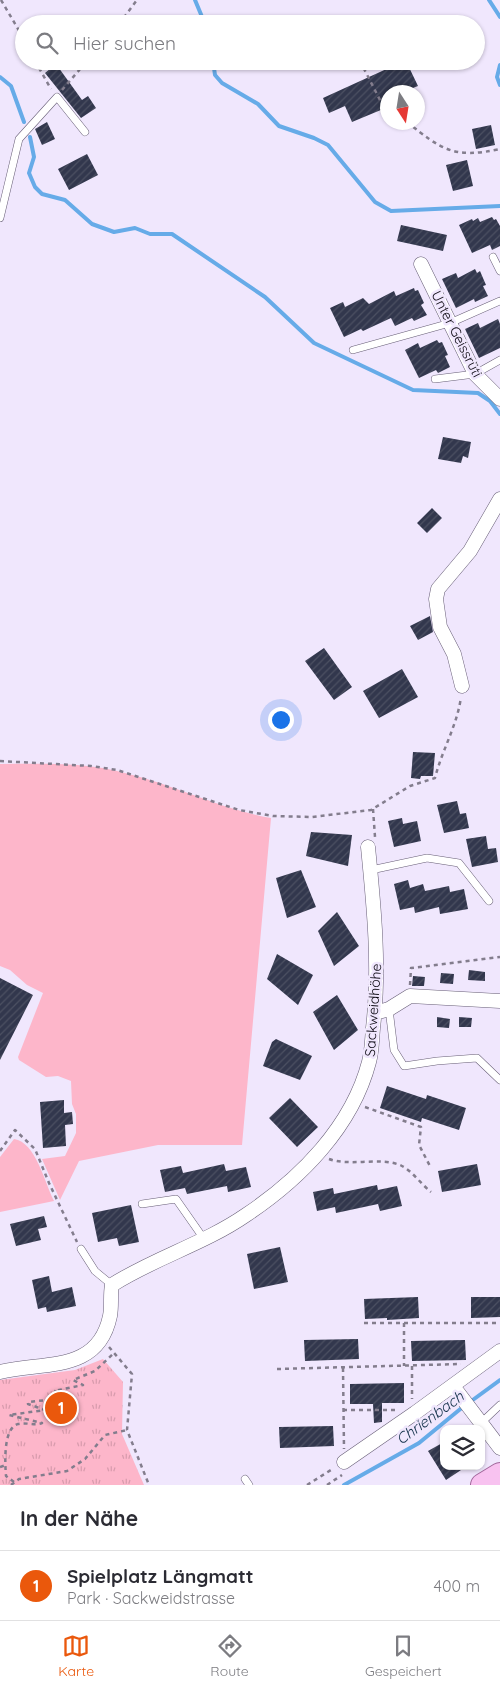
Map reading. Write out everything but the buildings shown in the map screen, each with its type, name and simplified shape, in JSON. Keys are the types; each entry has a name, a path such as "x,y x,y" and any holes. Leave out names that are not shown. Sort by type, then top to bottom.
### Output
{"main road":[{"path":"482,1485 500,1474"}],"street":[{"name":"Unter Geissrüti","path":"422,264 475,374 500,399"},
{"path":"462,686 454,654 440,627 436,599 438,589 470,551 500,500"},
{"name":"Sackweidhöhe","path":"112,1285 137,1268 204,1240 246,1216 292,1179 316,1155 331,1139 354,1103 370,1061 375,1014 377,967 368,847"},
{"path":"375,1014 389,1009 410,996 500,1001"},
{"path":"0,1372 73,1362 85,1356 101,1339 106,1329 111,1314 112,1285"},
{"path":"344,1462 500,1351"},
{"path":"453,1386 481,1420 500,1448"}],"lane":[{"path":"0,218 20,139 57,97 85,132"},
{"path":"494,257 500,271"},
{"path":"353,350 450,323 500,301"},
{"path":"435,379 475,374 500,360"},
{"path":"371,870 427,858 459,863 489,901"},
{"path":"389,1009 394,1050 404,1066 477,1058 500,1080"},
{"path":"142,1204 176,1199 204,1240"},
{"path":"81,1249 95,1271 112,1285"},
{"path":"481,1420 500,1405"}],"path":[{"path":"1,0 15,23"},
{"path":"126,15 137,0"},
{"path":"40,70 57,97 80,70"},
{"path":"365,70 380,100"},
{"path":"418,130 446,150 478,154 500,149"},
{"path":"0,761 91,766 117,770 239,810 273,816 312,817 373,809 410,786 435,778 442,752 458,716 462,686"},
{"path":"368,847 376,846 373,809"},
{"path":"410,996 411,968 500,957"},
{"path":"354,1103 421,1127 419,1145 430,1168"},
{"path":"0,1151 15,1130 31,1142 81,1249"},
{"path":"316,1155 341,1163 380,1163 402,1166 431,1192"},
{"path":"364,1323 500,1323"},
{"path":"404,1323 404,1366"},
{"path":"14,1482 6,1476 6,1444 14,1426 42,1423 9,1415 45,1410 28,1404 28,1402 67,1398 67,1396 54,1391 83,1385 73,1380 95,1371 114,1353"},
{"path":"119,1357 132,1374 127,1430 149,1485"},
{"path":"277,1369 483,1364"},
{"path":"343,1410 414,1412 412,1366"},
{"path":"307,1485 344,1462 343,1368"},
{"path":"11,1485 19,1479 67,1471 85,1460 105,1435 127,1430"},
{"path":"0,1467 6,1465"}],"green space":[{"path":"0,764 63,764 110,769 144,778 234,809 271,818 242,1145 158,1145 79,1161 60,1200 42,1159 65,1156 76,1133 76,1114 72,1104 71,1081 58,1076 46,1077 19,1060 18,1057 43,993 27,985 10,970 0,966"},
{"path":"14,1139 22,1142 34,1155 54,1201 0,1212 0,1157"},
{"path":"103,1359 123,1382 122,1434 144,1485 0,1485 0,1380 75,1370"}],"waterway":[{"path":"195,0 201,15"},
{"path":"489,0 500,17"},
{"path":"500,65 497,77 500,85"},
{"path":"214,70 215,75 222,83 258,104 279,126 328,145 375,202 391,211 500,206"},
{"path":"0,77 11,86 24,122"},
{"path":"30,137 34,157 29,173 35,187 42,194 65,200 92,224 114,232 135,228 150,234 172,234 265,297 314,343 413,390 478,393 490,401 500,414"},
{"name":"Chrienbach","path":"470,1402 500,1380"},
{"name":"Chrienbach","path":"344,1485 419,1443 464,1406"}],"place":[{"name":"Spielplatz Längmatt","path":"61,1408"}]}
